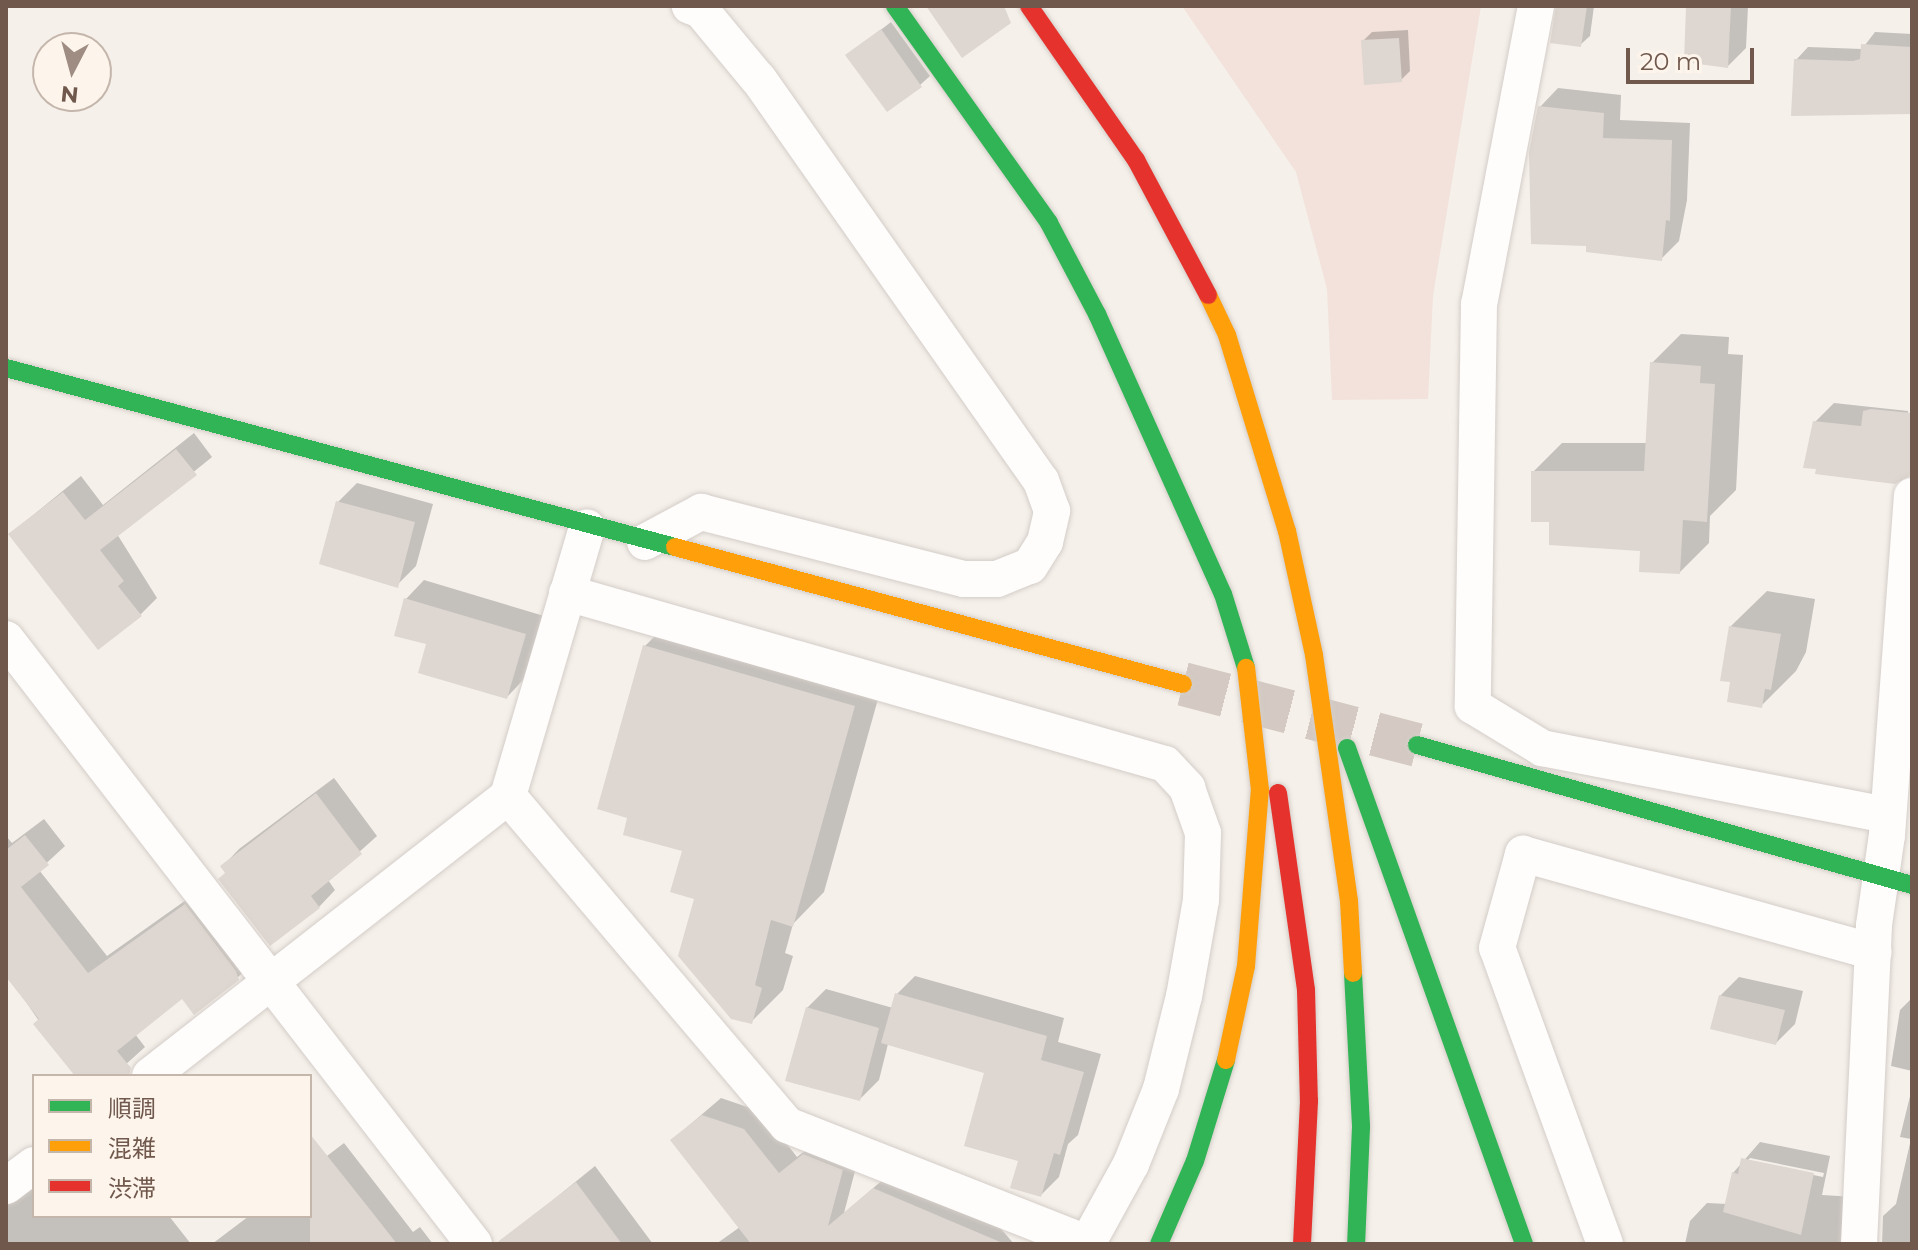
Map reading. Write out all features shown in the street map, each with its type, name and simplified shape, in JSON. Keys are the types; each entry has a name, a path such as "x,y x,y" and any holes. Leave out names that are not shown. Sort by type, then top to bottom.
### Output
{"main road":[{"path":"895,6 1049,223 1097,314 1223,594 1251,683 1276,783 1306,990 1309,1101 1302,1244"},
{"path":"1029,6 1136,160 1185,245 1227,335 1287,531 1314,655 1349,901 1358,1011 1356,1244"},
{"path":"6,368 587,527 1183,684"},
{"path":"1314,655 1524,1244"},
{"path":"1159,1244 1195,1161 1225,1063 1246,966 1260,790 1251,683"},
{"path":"1417,745 1897,881"}],"street":[{"path":"645,542 701,512 964,579 997,579 1030,566 1045,542 1052,511 1041,481 758,79 701,10 690,6"},
{"path":"1536,6 1479,304 1473,706 1542,748 1888,815"},
{"path":"1859,1244 1874,952 1897,881 1888,815 1907,623 1912,496"},
{"path":"153,1074 508,796 587,527"},
{"path":"508,796 787,1125 1087,1243 1131,1164 1161,1089 1184,996 1201,900 1203,833 1187,788 1165,764 567,593"},
{"path":"6,639 474,1244"},
{"path":"1605,1244 1497,948 1523,854 1874,952"},
{"path":"6,1186 32,1166"}],"shaded area":[{"path":"1182,6 1481,6 1433,296 1428,399 1332,400 1327,289 1296,172"}],"building":[{"path":"926,6 1004,6 1011,23 962,58"},
{"path":"1556,6 1587,6 1581,47 1550,43"},
{"path":"1686,6 1731,6 1728,68 1684,62"},
{"path":"881,29 922,87 887,112 845,55"},
{"path":"1399,38 1402,82 1364,85 1361,40"},
{"path":"1861,44 1912,47 1912,114 1791,116 1794,59 1853,61 1860,59"},
{"path":"1538,106 1604,113 1603,138 1672,140 1670,221 1666,220 1662,261 1586,252 1586,246 1531,244 1529,152"},
{"path":"1650,362 1701,366 1700,383 1715,384 1707,522 1683,520 1680,574 1639,572 1640,551 1549,545 1549,522 1531,522 1531,471 1644,471"},
{"path":"1863,411 1912,413 1912,475 1895,484 1815,474 1816,469 1803,468 1813,421 1861,426"},
{"path":"176,449 197,475 100,550 124,581 118,586 142,616 98,650 8,534 63,492 85,520"},
{"path":"336,501 415,522 398,588 319,564"},
{"path":"404,598 526,634 507,699 418,673 426,644 394,636"},
{"path":"1729,626 1781,634 1771,690 1765,689 1762,708 1727,702 1730,682 1720,681"},
{"path":"643,645 855,706 793,927 771,920 755,985 762,988 752,1024 731,1019 678,956 694,899 670,892 682,851 623,835 627,818 597,809"},
{"path":"316,793 362,854 311,896 320,908 270,946 218,879 225,873 220,866"},
{"path":"25,835 49,865 21,887 88,973 185,904 236,971 239,980 194,1015 182,999 117,1051 131,1068 130,1074 73,1074 33,1024 39,1019 6,977 6,850"},
{"path":"895,993 1047,1036 1041,1060 1084,1072 1060,1155 1054,1153 1041,1197 1010,1188 1018,1161 964,1146 984,1073 881,1043"},
{"path":"1719,995 1785,1010 1776,1045 1710,1029"},
{"path":"806,1007 879,1028 860,1101 785,1081"},
{"path":"702,1115 744,1129 779,1173 803,1154 843,1170 828,1226 873,1188 1005,1244 751,1244 670,1140"},
{"path":"312,1137 397,1244 310,1244 312,1218"},
{"path":"1741,1158 1814,1173 1801,1235 1723,1212 1732,1172 1738,1174"},
{"path":"576,1182 622,1244 495,1244"}],"tunnel":[{"path":"1183,684 1417,745"}],"traffic: fast":[{"path":"895,6 1049,223 1097,314 1223,594 1246,668"},
{"path":"6,368 675,547"},
{"path":"1417,745 1912,885"},
{"path":"1347,748 1524,1244"},
{"path":"1353,973 1361,1127 1356,1244"},
{"path":"1159,1244 1195,1161 1226,1060"}],"traffic: slow":[{"path":"1208,295 1227,335 1287,531 1314,655 1349,901 1353,973"},
{"path":"675,547 1183,684"},
{"path":"1226,1060 1246,966 1260,790 1246,668"}],"traffic: jam":[{"path":"1029,6 1136,160 1208,295"},
{"path":"1278,793 1306,990 1309,1101 1302,1244"}]}
